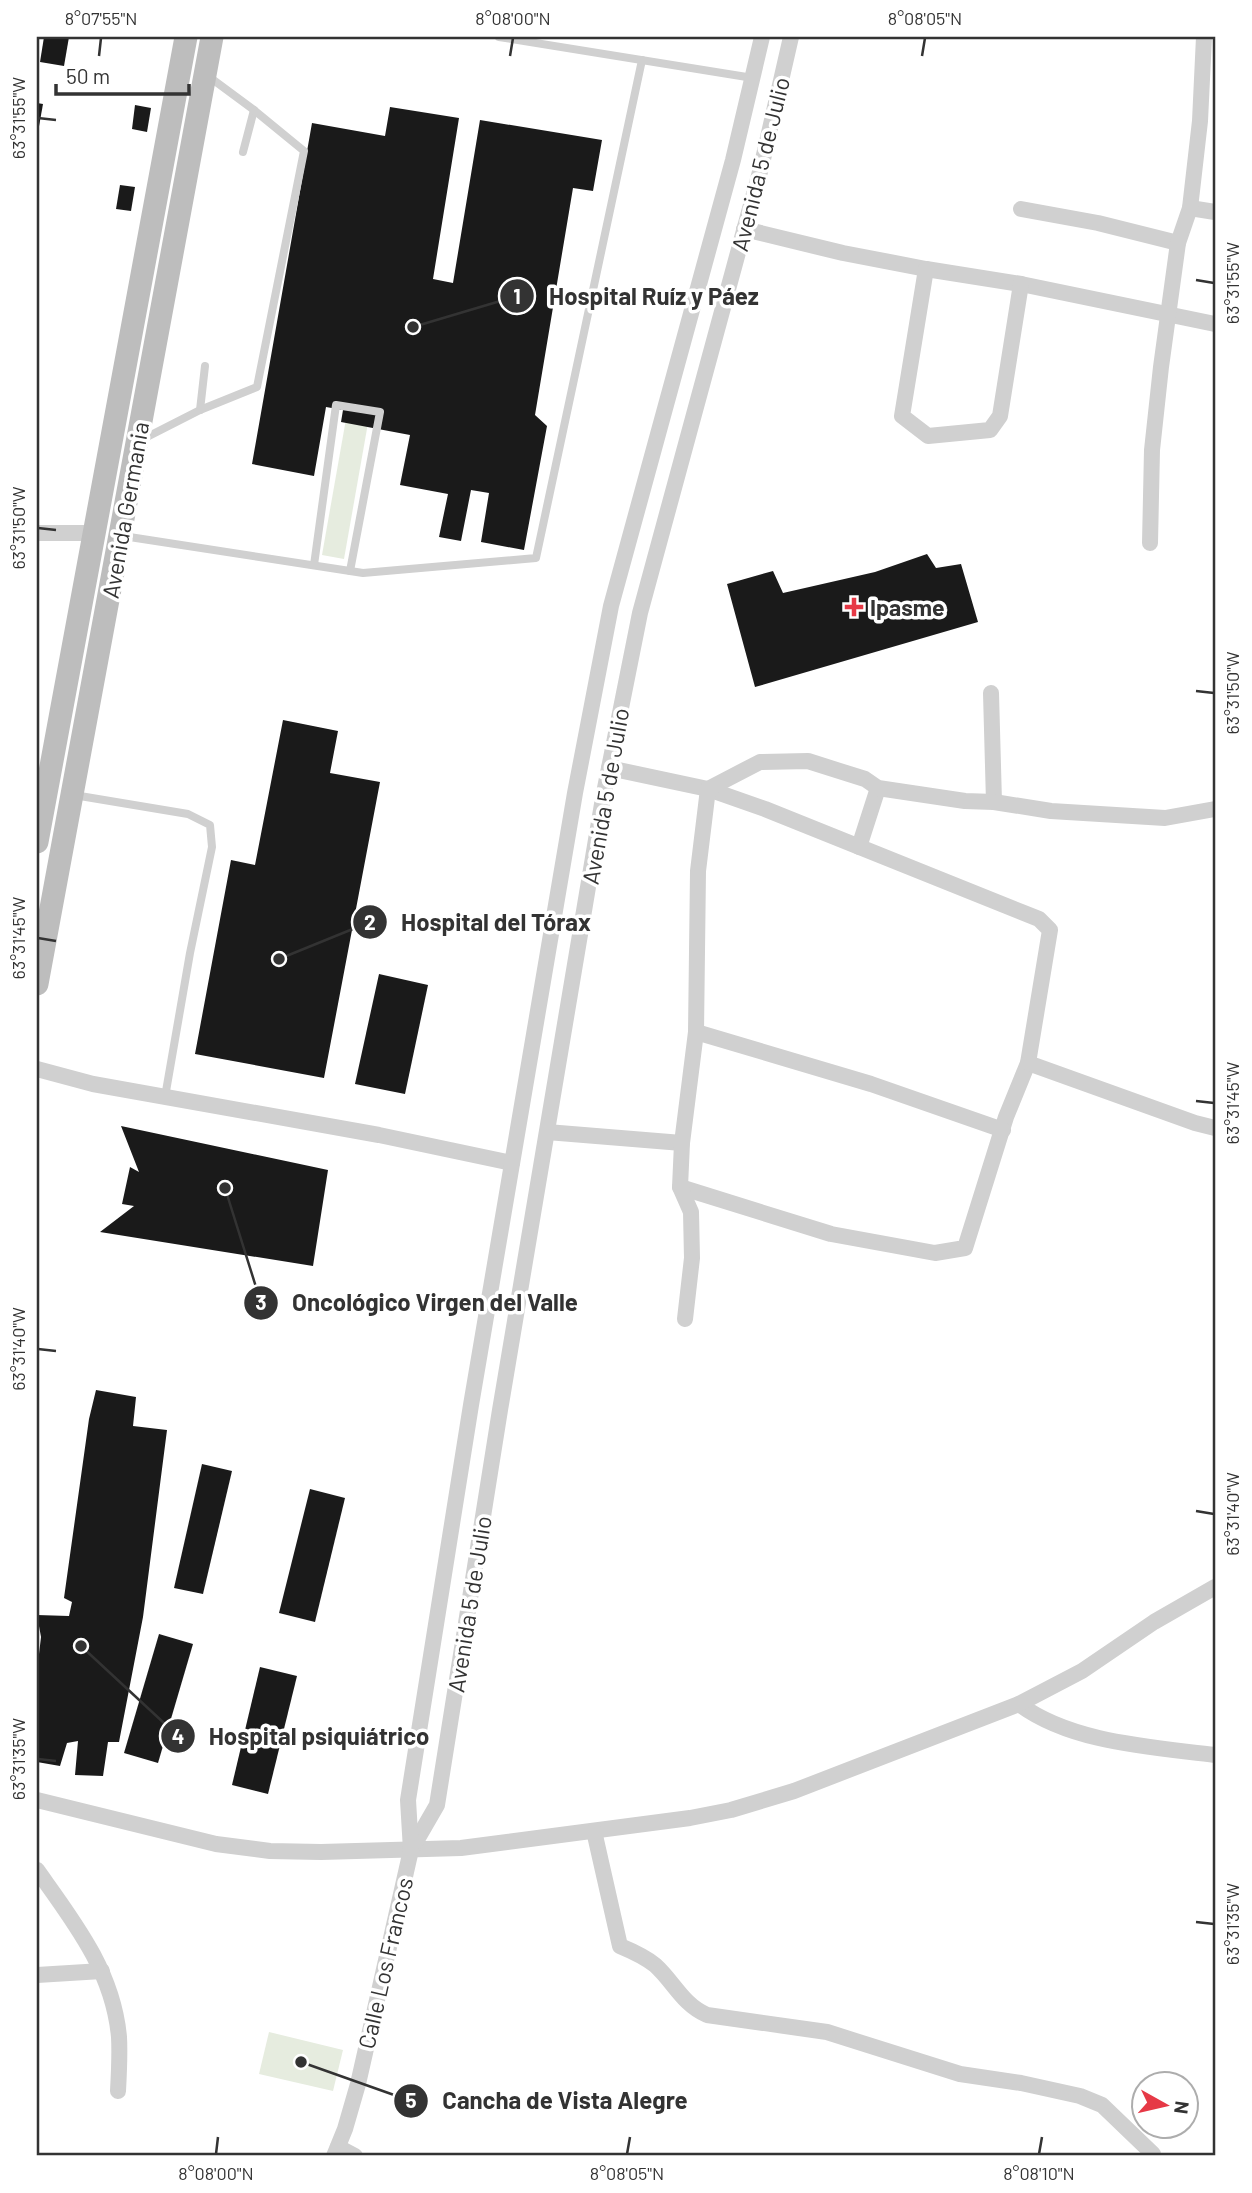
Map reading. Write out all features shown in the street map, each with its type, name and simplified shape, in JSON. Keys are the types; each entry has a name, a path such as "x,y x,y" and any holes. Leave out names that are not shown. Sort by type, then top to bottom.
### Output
{"street":[{"name":"Avenida Germania","path":"37,842 186,37"},
{"name":"Avenida Germania","path":"37,984 212,37"},
{"name":"Avenida 5 de Julio","path":"411,1850 408,1800 512,1163 575,793 611,606 733,160 762,37"},
{"name":"Avenida 5 de Julio","path":"411,1850 437,1805 547,1132 609,768 640,612 775,113 791,37"},
{"path":"1150,543 1152,450 1178,243 1190,208 1200,121 1205,37"},
{"path":"1190,208 1215,212"},
{"path":"1021,209 1098,223 1178,243"},
{"path":"744,229 843,253 1021,284 1215,324"},
{"path":"926,269 902,416 928,436 990,430 1000,416 1021,284"},
{"path":"37,533 94,533"},
{"path":"991,694 994,802"},
{"path":"708,789 760,762 808,761 865,779 878,788 965,801 994,802 1051,811 1165,818 1215,809"},
{"path":"609,768 708,789 1039,919 1050,930 1028,1063 965,1248 935,1253 831,1234 680,1187"},
{"path":"859,848 878,788"},
{"path":"685,1320 692,1258 691,1212 680,1187 682,1143 696,1032 698,871 708,789"},
{"path":"696,1032 871,1084 1003,1130"},
{"path":"1028,1063 1215,1128"},
{"path":"37,1069 93,1084 379,1135 512,1163"},
{"path":"547,1132 682,1143"},
{"path":"37,1800 239,1848 321,1852 461,1848 690,1818 761,1801 1019,1704 1082,1671 1154,1622 1215,1587"},
{"path":"1019,1704 1050,1722 1110,1740 1215,1755"},
{"path":"594,1831 620,1945 655,1965 682,1998 699,2011 707,2015 827,2032 961,2074 1080,2096 1102,2105 1153,2154"},
{"name":"Calle Los Francos","path":"336,2152 358,2084 411,1850"},
{"path":"37,1870 81,1932 102,1971 110,1993 119,2038 118,2091"},
{"path":"37,1975 102,1971"},
{"path":"336,2152 355,2156"}],"lane":[{"path":"499,37 753,78"},
{"path":"120,536 363,573 536,558 642,60"},
{"path":"137,442 200,410 257,387 304,152 205,74"},
{"path":"243,152 254,110"},
{"path":"200,410 205,366"},
{"path":"314,565 336,405 380,412 351,571"},
{"path":"72,795 188,814 210,825 212,847 165,1097"}],"shaded area":[{"path":"346,419 368,423 344,559 322,555"},
{"path":"269,2032 343,2050 333,2091 259,2074"}],"building":[{"path":"44,37 69,37 64,66 40,62"},
{"path":"37,103 43,104 38,132 37,132"},
{"path":"135,105 151,108 147,132 132,129"},
{"path":"390,107 459,118 433,279 453,283 480,120 602,140 593,191 573,188 535,415 547,426 524,550 481,542 489,493 471,490 461,541 439,537 448,494 400,485 410,435 341,422 343,410 326,407 314,476 252,464 312,123 385,136"},
{"path":"120,185 135,187 131,211 116,209"},
{"name":"Ipasme","path":"927,554 936,568 961,564 978,622 755,687 727,584 773,571 783,593 875,572"},
{"path":"283,720 338,731 330,773 380,782 324,1078 195,1054 231,860 255,865"},
{"path":"379,974 428,985 405,1094 355,1084"},
{"path":"121,1126 328,1170 313,1266 100,1232 134,1206 122,1204 130,1167 139,1172"},
{"path":"96,1390 136,1397 133,1426 167,1430 143,1617 119,1742 108,1742 103,1776 75,1775 78,1741 67,1743 60,1766 37,1762 37,1671 41,1637 37,1615 69,1616 72,1602 64,1598 89,1419"},
{"path":"202,1464 232,1471 203,1594 174,1588"},
{"path":"310,1489 345,1498 315,1622 279,1613"},
{"path":"159,1634 193,1644 158,1763 124,1753"},
{"path":"260,1667 297,1676 268,1794 232,1785"}],"place":[{"name":"Hospital Ruíz y Páez","path":"413,327"},
{"name":"Ipasme","path":"854,607"},
{"name":"Hospital del Tórax","path":"279,959"},
{"name":"Oncológico Virgen del Valle","path":"225,1188"},
{"name":"Hospital psiquiátrico","path":"81,1646"},
{"name":"Cancha de Vista Alegre","path":"301,2062"}]}
